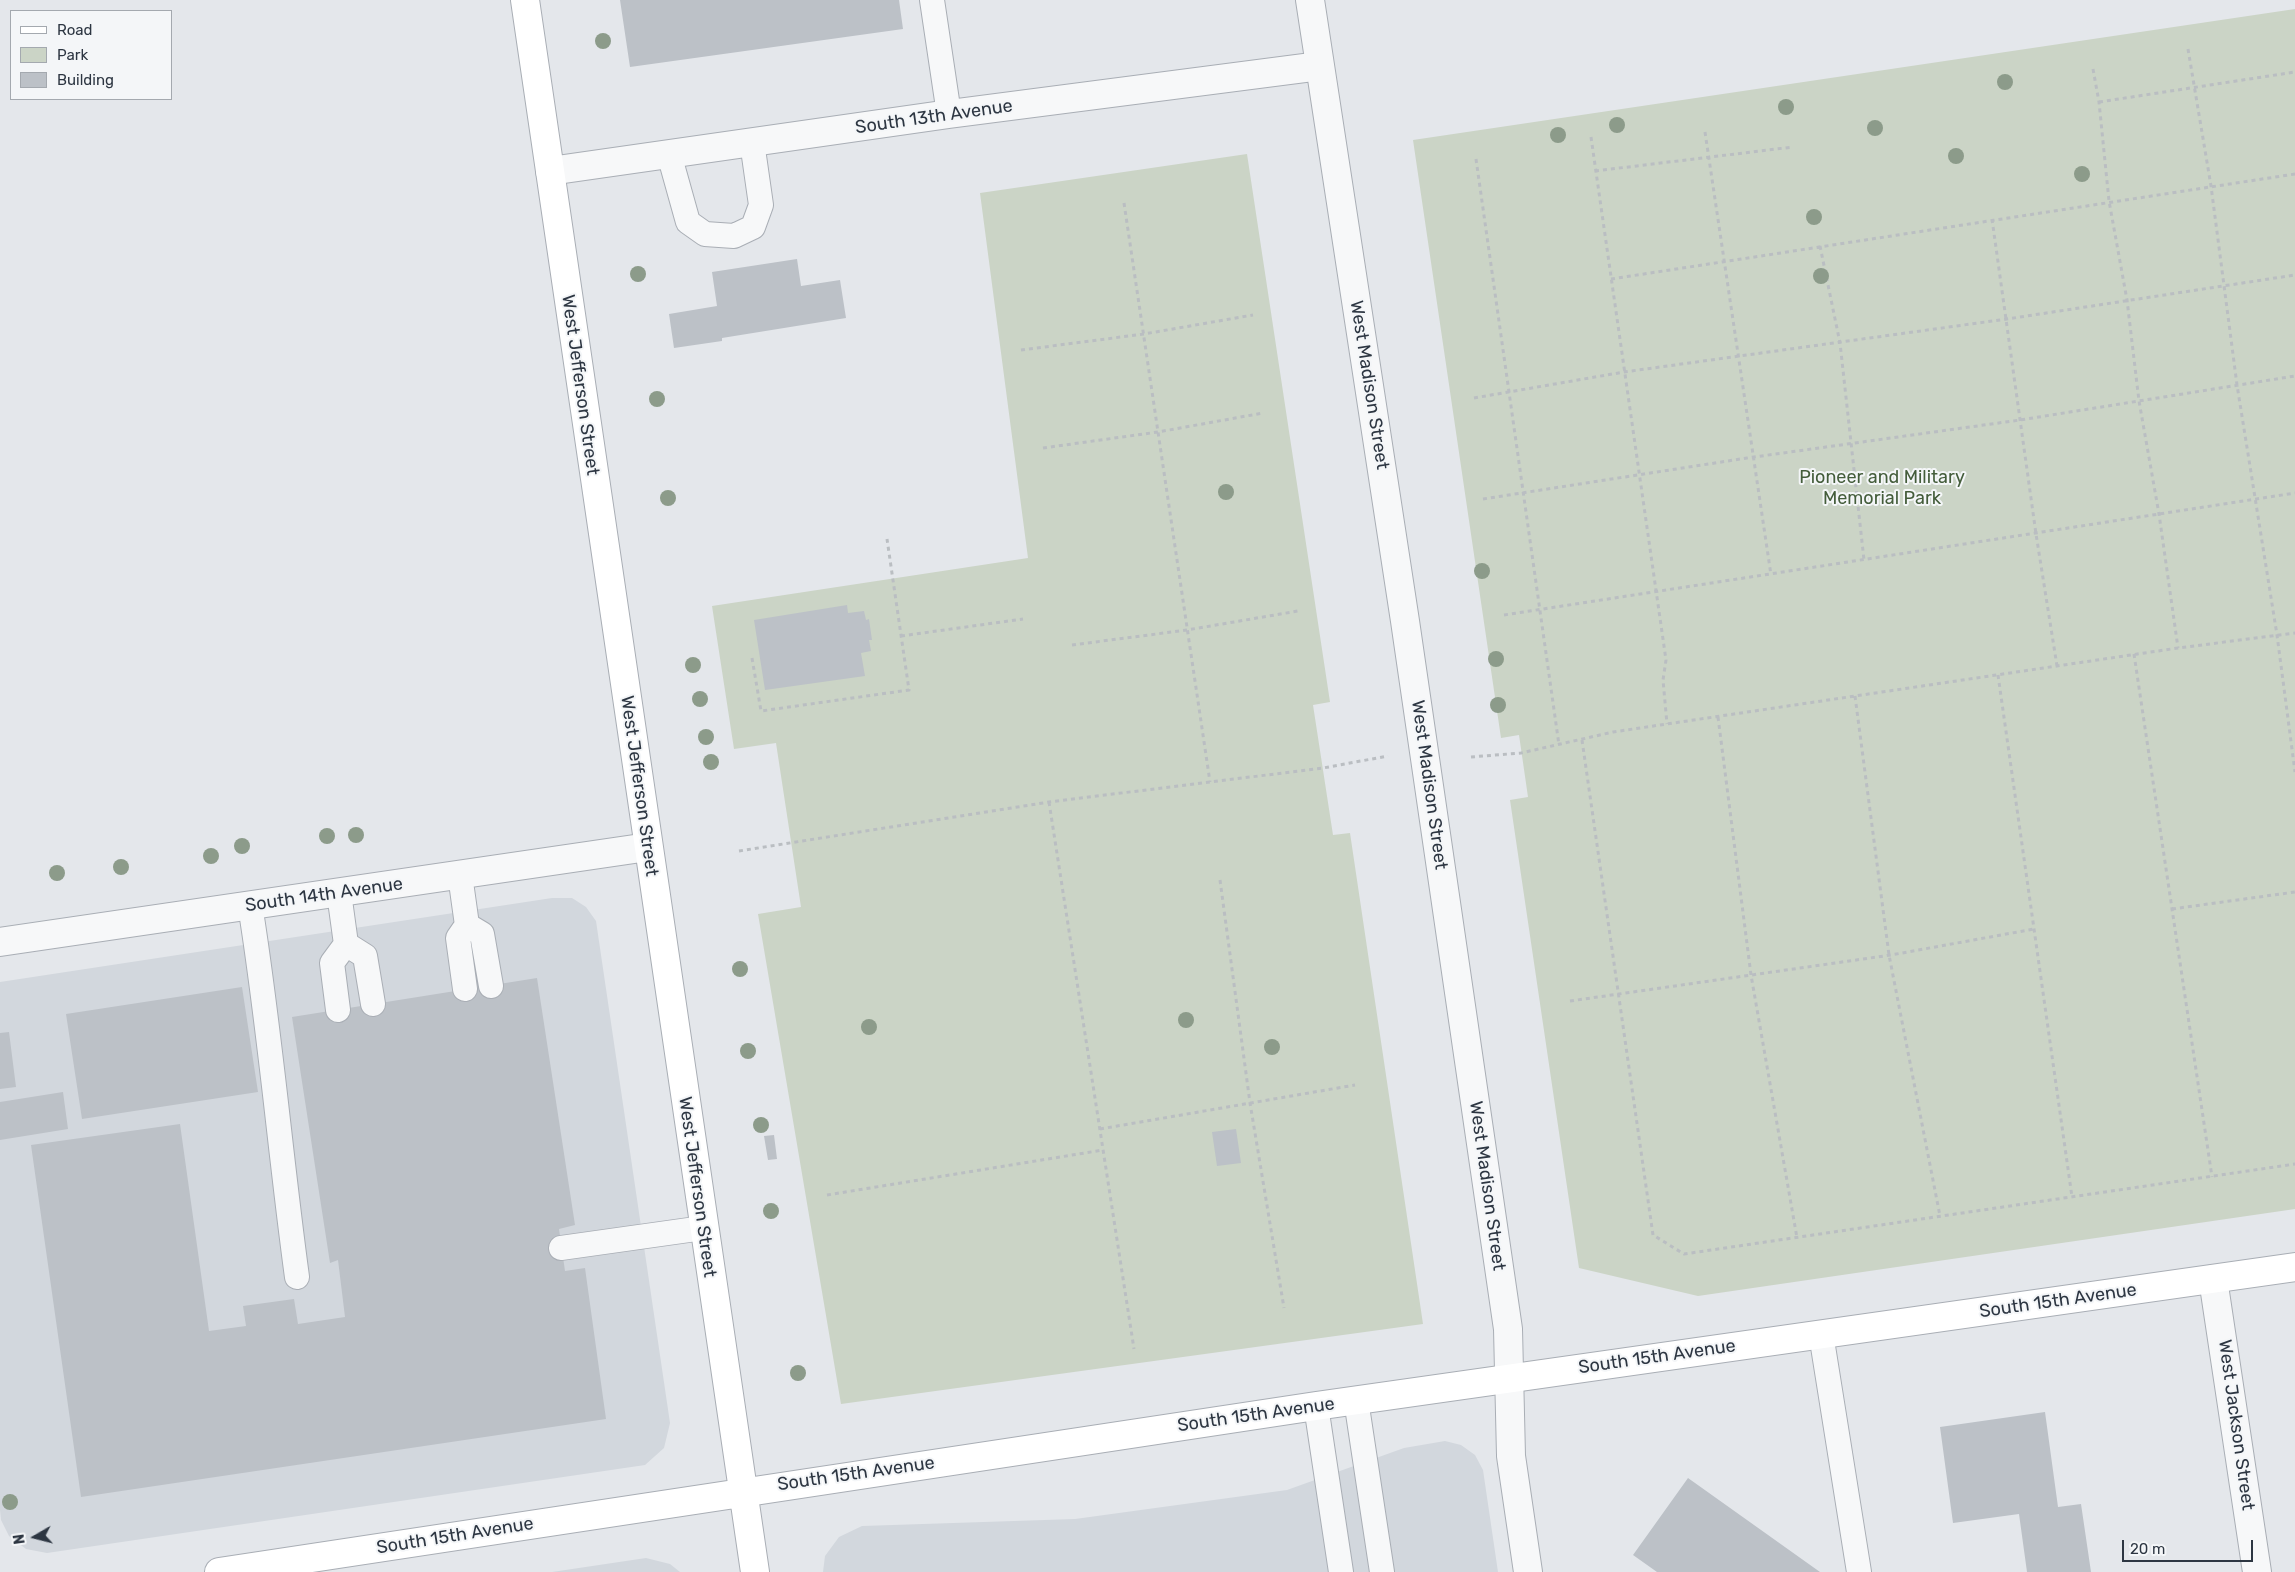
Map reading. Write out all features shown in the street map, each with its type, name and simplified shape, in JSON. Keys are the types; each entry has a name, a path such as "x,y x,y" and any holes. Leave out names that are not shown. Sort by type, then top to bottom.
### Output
{"main road":[{"name":"West Jefferson Street","path":"525,0 703,1228 755,1572"},
{"name":"South 15th Avenue","path":"219,1572 742,1491 1356,1400 2295,1267"}],"street":[{"name":"West Madison Street","path":"1310,0 1424,750 1508,1330 1511,1456 1528,1572"},
{"name":"South 13th Avenue","path":"550,171 949,114 1320,66"},
{"name":"South 14th Avenue","path":"0,942 648,847"},
{"name":"West Jackson Street","path":"2213,1279 2257,1572"}],"lane":[{"path":"932,0 949,114"},
{"path":"669,154 688,222 705,234 734,236 753,227 761,205 752,142"},
{"path":"460,875 468,925 458,938 466,989"},
{"path":"338,1010 332,963 346,944 339,893"},
{"path":"250,906 262,983 277,1130 296,1277"},
{"path":"468,925 482,934 491,986"},
{"path":"346,944 365,956 373,1004"},
{"path":"561,1248 703,1228"},
{"path":"1821,1334 1859,1572"},
{"path":"1356,1400 1382,1572"},
{"path":"1316,1406 1341,1572"}],"path":[{"path":"2188,49 2211,186 2237,385 2277,635 2295,772"},
{"path":"2093,68 2099,102 2109,201 2127,300 2138,401 2159,514 2178,648"},
{"path":"2099,102 2295,72"},
{"path":"1705,132 1770,575"},
{"path":"1591,137 1666,660 1663,680 1667,724"},
{"path":"1596,171 1708,155 1793,146"},
{"path":"1476,159 1559,745"},
{"path":"1611,279 2109,201 2295,174"},
{"path":"1124,203 1210,782"},
{"path":"1992,219 2036,534 2057,666"},
{"path":"1820,246 1840,343 1864,560"},
{"path":"1474,398 1624,372 2006,319 2295,274"},
{"path":"1021,350 1144,334 1253,315"},
{"path":"1483,499 2020,420 2295,376"},
{"path":"1044,448 1158,432 1263,413"},
{"path":"1504,615 1657,593 2295,493"},
{"path":"752,658 761,711 908,690 887,539"},
{"path":"1072,645 1187,630 1298,611"},
{"path":"901,636 1023,619"},
{"path":"1471,757 1522,753 1613,732 2134,654 2295,633"},
{"path":"2134,654 2212,1177"},
{"path":"1998,675 2072,1197"},
{"path":"1855,696 1889,955 1940,1216"},
{"path":"1718,717 1751,975 1797,1238"},
{"path":"1582,740 1653,1235 1684,1254 2295,1164"},
{"path":"739,851 1049,802 1323,768 1424,750"},
{"path":"1049,802 1134,1349"},
{"path":"1220,880 1250,1103 1284,1308"},
{"path":"2172,909 2295,892"},
{"path":"1570,1001 1889,955 2034,929"},
{"path":"1100,1129 1355,1085"},
{"path":"827,1195 1103,1150"}],"shaded area":[{"path":"552,898 572,898 586,907 596,921 670,1423 664,1448 645,1465 47,1553 26,1549 9,1536 1,1520 0,1510 0,982"},
{"path":"1445,1441 1461,1445 1475,1455 1483,1470 1498,1572 823,1572 825,1556 839,1537 862,1526 1075,1519 1287,1490 1404,1448"},
{"path":"646,1558 670,1564 680,1572 552,1572"}],"green space":[{"name":"Pioneer and Military Memorial Park","path":"2295,9 2295,1209 1698,1296 1579,1268 1510,800 1528,797 1519,735 1501,738 1413,140"},
{"path":"1247,154 1330,702 1313,705 1333,835 1350,833 1423,1324 841,1404 758,914 801,907 776,743 734,749 712,606 1028,558 980,193"}],"building":[{"path":"620,0 899,0 903,29 630,67"},
{"path":"797,259 801,286 840,280 846,318 722,338 722,341 674,348 669,314 717,306 712,272"},
{"path":"847,605 848,613 864,611 866,620 869,619 872,640 869,640 871,651 861,653 865,676 765,690 754,620"},
{"path":"537,978 575,1225 559,1229 565,1271 585,1268 606,1419 81,1497 31,1145 180,1124 209,1331 246,1326 243,1306 294,1299 298,1324 345,1317 338,1260 330,1263 292,1017"},
{"path":"242,987 258,1092 82,1119 66,1014"},
{"path":"9,1032 16,1087 0,1089 0,1033"},
{"path":"63,1092 68,1129 0,1140 0,1102"},
{"path":"1236,1129 1241,1163 1217,1166 1212,1132"},
{"path":"774,1135 777,1159 768,1160 764,1136"},
{"path":"2045,1412 2058,1507 2081,1504 2091,1572 2027,1572 2019,1514 1953,1523 1940,1427"},
{"path":"1688,1478 1820,1572 1657,1572 1633,1555"}]}
